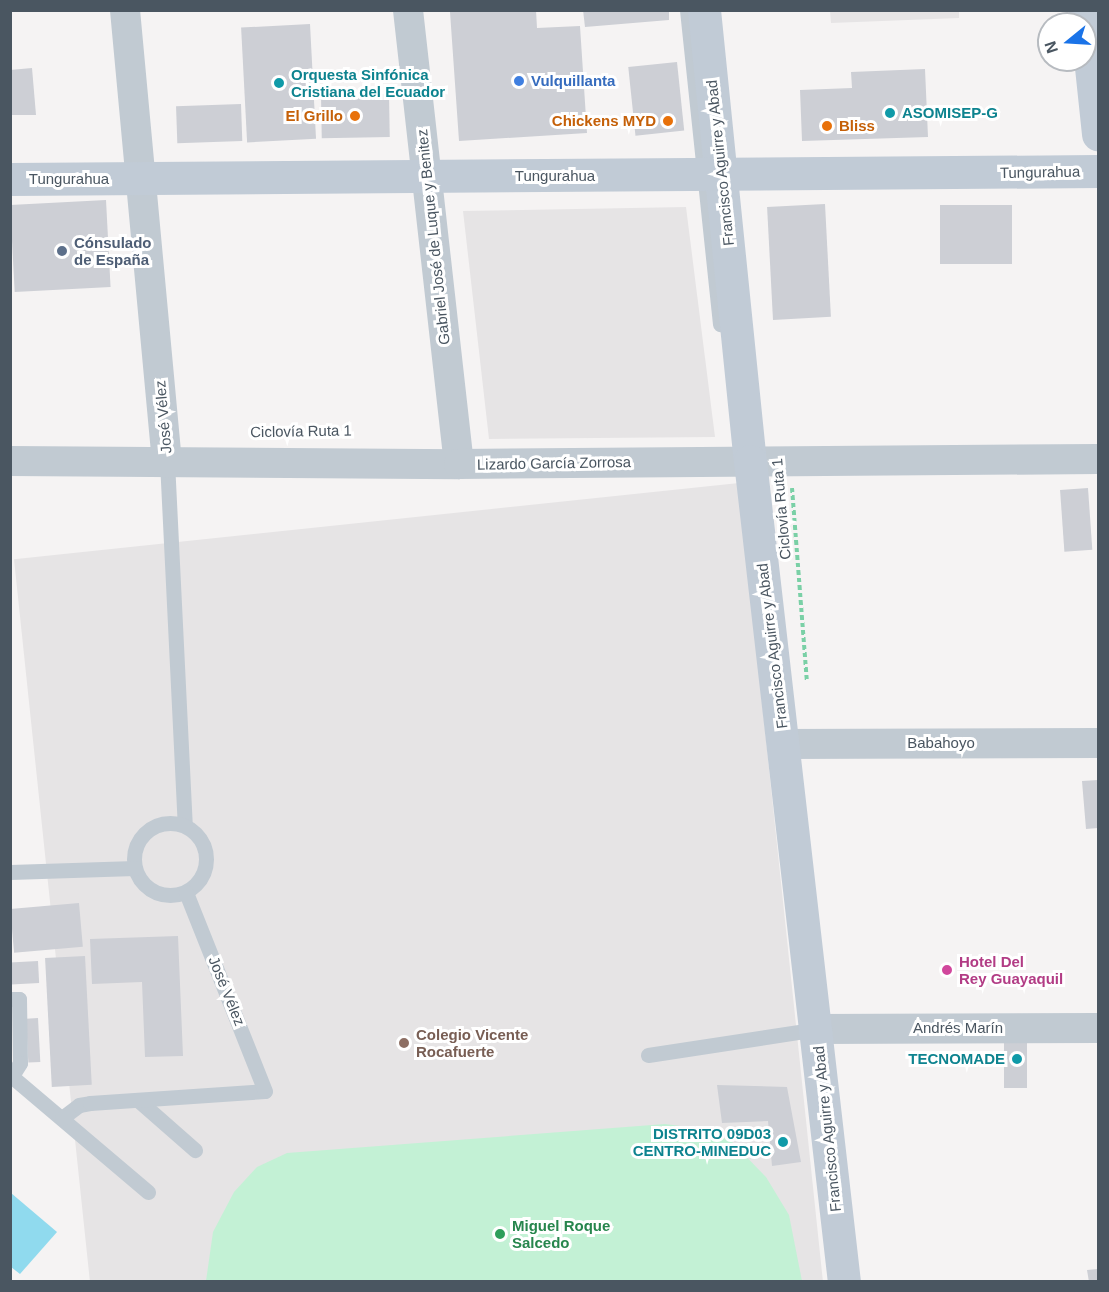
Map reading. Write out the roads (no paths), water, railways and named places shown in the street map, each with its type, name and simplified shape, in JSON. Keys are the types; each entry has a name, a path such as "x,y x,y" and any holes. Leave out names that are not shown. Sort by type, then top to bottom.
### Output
{"main road":[{"name":"Francisco Aguirre y Abad","path":"704,10 712,175 746,469 783,744 844,1281"},
{"path":"1085,10 1098,134"},
{"name":"Tungurahua","path":"10,179 1098,171"}],"street":[{"name":"José Vélez","path":"125,10 167,461"},
{"name":"Gabriel José de Luque y Benitez","path":"408,10 459,464"},
{"name":"Lizardo García Zorrosa","path":"10,461 459,464 746,469 789,461 1098,459"},
{"name":"Babahoyo","path":"783,744 1098,743"},
{"name":"Andrés Marín","path":"817,1029 1098,1028"}],"lane":[{"path":"687,10 712,175"},
{"name":"José Vélez","path":"167,461 185,825"},
{"path":"162,823 185,825 202,841 207,865 196,886 186,892 161,895 149,889 135,868 136,845 151,827 162,823"},
{"path":"10,872 135,868"},
{"name":"José Vélez","path":"138,1100 265,1091 186,892"},
{"path":"10,999 19,999 20,1063 11,1076 148,1192"},
{"path":"648,1055 817,1029"},
{"path":"62,1118 79,1105 138,1100 195,1150"}],"water":[{"path":"11,1193 57,1232 20,1274 11,1267"}],"place":[{"name":"Vulquillanta","path":"519,81"},
{"name":"Orquesta Sinfónica Cristiana del Ecuador","path":"279,83"},
{"name":"ASOMISEP-G","path":"890,113"},
{"name":"El Grillo","path":"355,116"},
{"name":"Chickens MYD","path":"668,121"},
{"name":"Bliss","path":"827,126"},
{"name":"Cónsulado de España","path":"62,251"},
{"name":"Hotel Del Rey Guayaquil","path":"947,970"},
{"name":"Colegio Vicente Rocafuerte","path":"404,1043"},
{"name":"TECNOMADE","path":"1017,1059"},
{"name":"DISTRITO 09D03 CENTRO-MINEDUC","path":"783,1142"},
{"name":"Miguel Roque Salcedo","path":"500,1234"}]}
